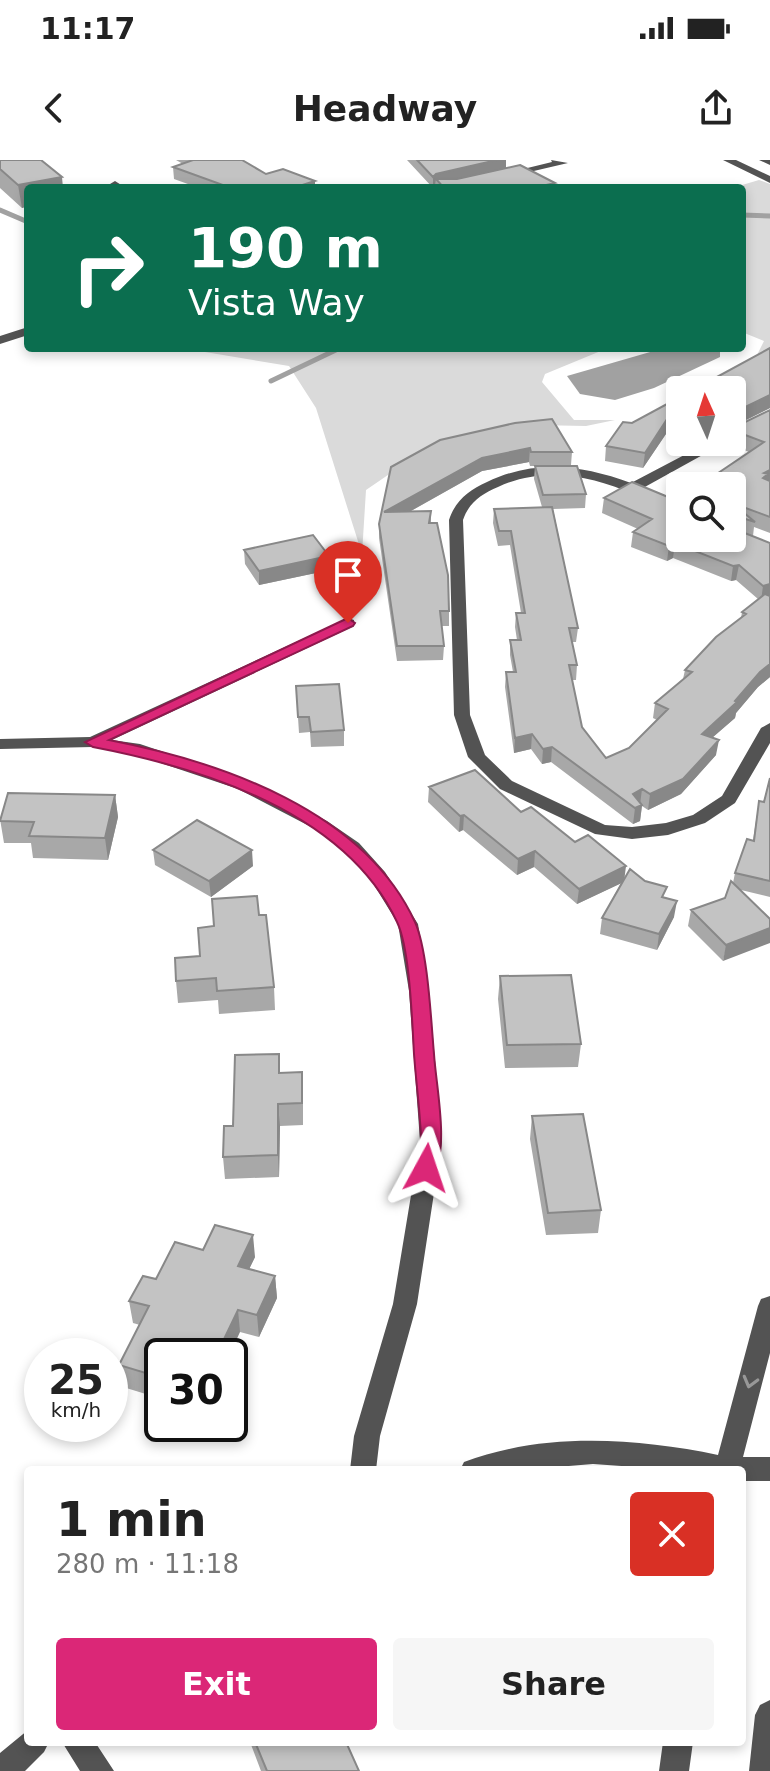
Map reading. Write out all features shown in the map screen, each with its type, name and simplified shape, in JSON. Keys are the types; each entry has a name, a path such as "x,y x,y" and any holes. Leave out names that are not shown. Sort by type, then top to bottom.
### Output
{"street":[{"path":"489,178 563,163 556,160"},
{"path":"728,160 770,180"},
{"path":"764,160 770,162"},
{"path":"0,340 24,332"},
{"path":"634,487 693,456"},
{"path":"666,504 634,487 598,475 554,468 497,480 464,502 453,530 457,545 462,715 477,757 506,785 601,830 632,833 668,829 699,819 729,799 770,728"},
{"path":"93,742 348,623"},
{"path":"0,744 93,742 134,748 230,780 321,825 352,847 378,876 408,924 419,991 431,1141 405,1304 367,1436 363,1466"},
{"path":"729,1466 770,1306"},
{"path":"489,1466 522,1458 593,1452 662,1455 714,1466"},
{"path":"746,1469 770,1469"},
{"path":"764,1771 770,1715"},
{"path":"3,1771 30,1746"},
{"path":"80,1746 99,1771"},
{"path":"674,1771 677,1746"}],"shaded area":[{"path":"759,180 770,184 770,350 756,357 764,341 746,334 746,184"},
{"path":"205,352 598,352 545,374 542,382 574,420 615,420 586,426 535,425 423,451 366,490 362,554 316,408 289,366"},
{"path":"650,352 720,352 720,357 680,376 666,376 666,382 654,388 615,400 580,394 567,376"}],"building":[{"path":"0,160 41,160 62,177 18,185 0,169"},
{"path":"193,160 242,160 266,174 283,169 315,181 306,184 220,184 173,167"},
{"path":"417,160 497,160 433,177"},
{"path":"520,165 555,183 440,184 436,179 457,179"},
{"path":"770,348 770,395 746,407 746,376 719,376"},
{"path":"666,405 666,421 645,453 606,446 623,422 632,423"},
{"path":"770,410 770,470 764,473 768,474 763,478 770,481 770,517 746,508 746,472 720,472 764,442 746,435 746,422"},
{"path":"552,419 572,452 531,452 530,448 482,458 384,512 431,511 429,523 437,523 448,575 449,611 440,611 444,646 397,646 379,524 391,467 440,440 515,423"},
{"path":"535,466 577,466 586,494 543,495"},
{"path":"632,482 666,496 666,545 633,532 652,519 604,498"},
{"path":"552,507 578,628 569,628 577,665 569,665 582,727 606,758 629,748 668,709 655,703 692,672 685,670 716,637 746,614 742,612 765,594 770,596 770,664 737,702 702,734 719,740 683,779 650,794 642,789 633,794 642,805 635,808 552,747 543,749 532,734 515,738 506,672 516,672 510,640 521,640 516,613 525,613 511,531 499,531 494,509"},
{"path":"746,534 770,543 770,584 763,586 739,565 733,566 698,552 746,552"},
{"path":"313,535 329,556 259,571 244,550"},
{"path":"339,684 344,730 311,732 309,717 298,717 296,686"},
{"path":"475,770 521,812 531,807 575,842 588,835 626,866 579,889 535,851 518,859 464,815 460,816 429,787"},
{"path":"770,778 770,881 735,873 747,839 754,841 759,801 764,802"},
{"path":"8,793 115,795 105,838 29,836 34,822 0,821"},
{"path":"197,820 252,850 209,881 153,850"},
{"path":"630,869 645,881 667,887 662,897 677,901 659,934 602,918"},
{"path":"731,881 770,919 770,928 726,945 691,910 725,898"},
{"path":"257,896 259,915 266,915 274,987 217,991 216,978 176,981 175,958 200,956 198,928 214,926 212,899"},
{"path":"571,975 581,1044 507,1045 500,976"},
{"path":"279,1054 279,1073 302,1072 302,1103 278,1104 278,1155 223,1157 224,1126 233,1126 235,1055"},
{"path":"583,1114 601,1210 548,1213 532,1116"},
{"path":"215,1225 253,1235 238,1266 275,1276 257,1315 238,1310 225,1338 144,1338 144,1373 128,1368 128,1347 149,1306 129,1301 143,1276 156,1279 175,1242 203,1250"},
{"path":"257,1746 348,1746 359,1771 267,1771"}],"waterway":[{"path":"0,210 24,220"},
{"path":"746,215 770,216"},
{"path":"271,381 332,352"}],"route":[{"path":"348,623 93,742 134,748 173,759 244,785 321,825 352,847 378,876 408,924 419,991 431,1141 426,1168"}]}
